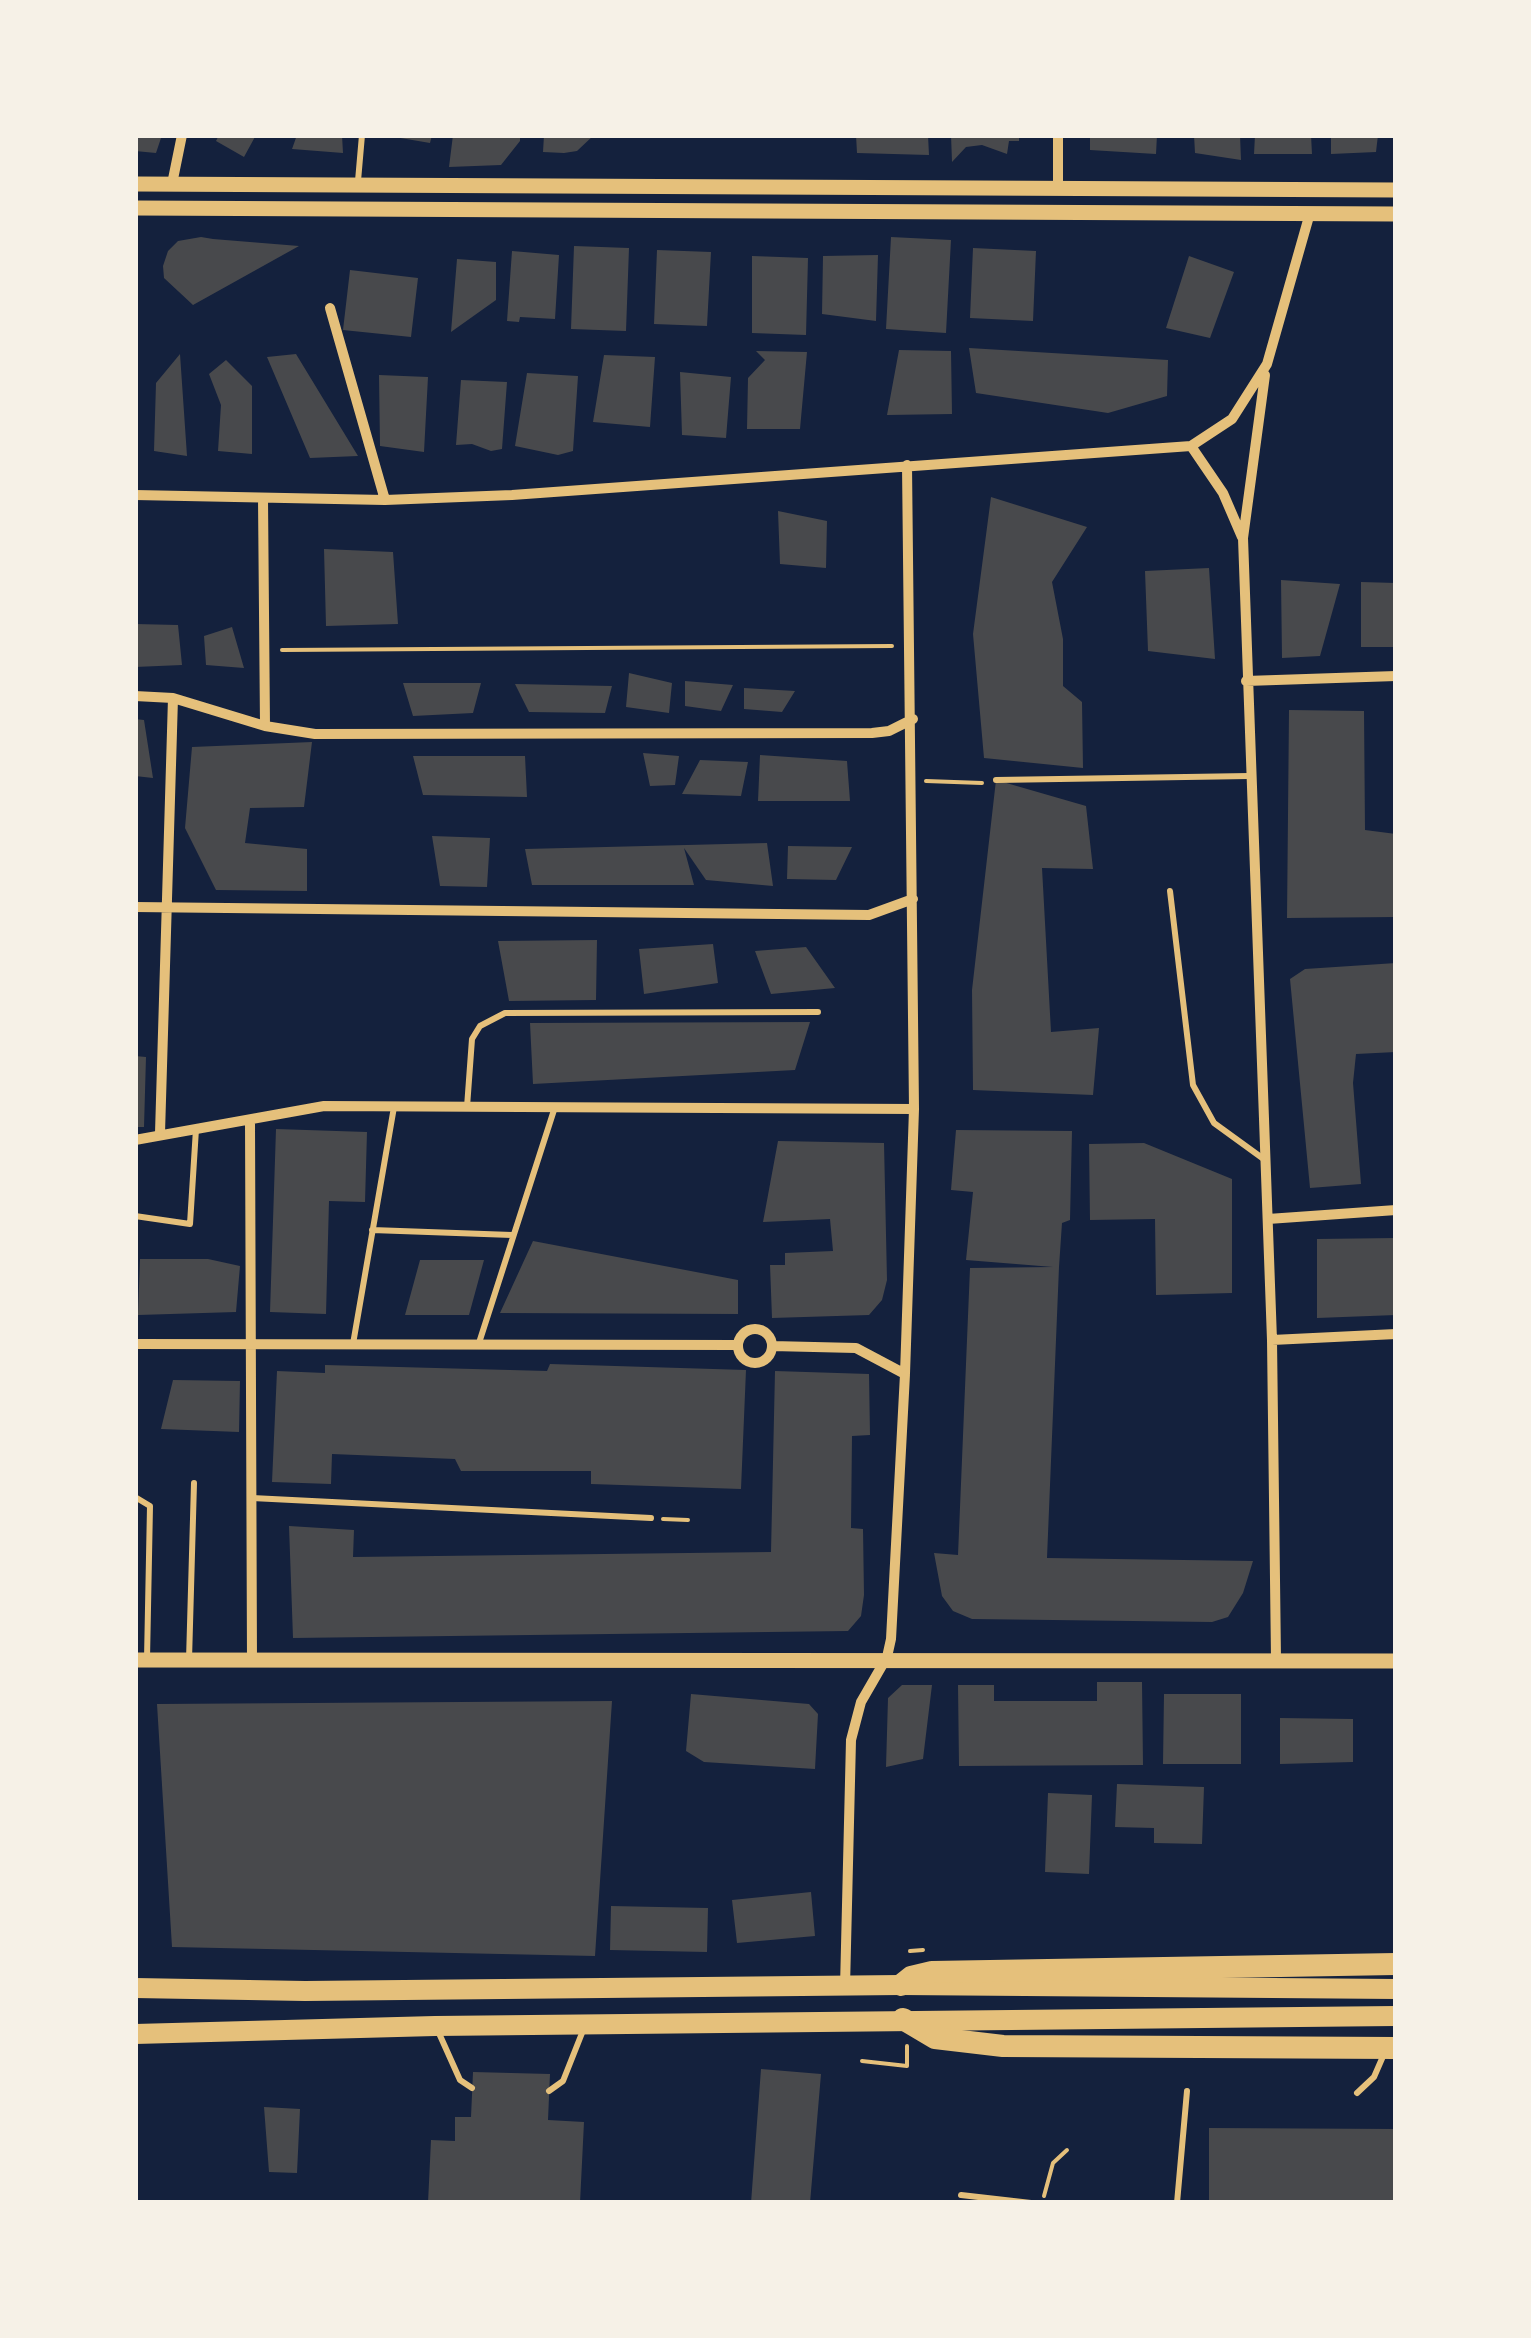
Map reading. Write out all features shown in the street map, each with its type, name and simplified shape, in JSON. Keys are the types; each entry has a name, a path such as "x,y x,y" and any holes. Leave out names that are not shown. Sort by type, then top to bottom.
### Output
{"highway":[{"path":"901,1986 911,1977 932,1972 1396,1964"},
{"path":"903,2019 924,2034 1002,2046 1390,2048"}],"main road":[{"path":"135,1988 305,1992 901,1986 1396,1989"},
{"path":"135,2034 903,2019 1396,2016"}],"street":[{"path":"172,184 182,135"},
{"path":"1058,135 1058,189"},
{"path":"135,184 1396,190"},
{"path":"135,208 1396,214"},
{"path":"1276,1659 1272,1340 1242,538 1267,364 1310,213"},
{"path":"330,308 385,500"},
{"path":"135,495 385,500 558,492 1191,446 1232,419 1267,364"},
{"path":"1191,446 1223,493 1242,538"},
{"path":"845,1987 851,1740 861,1702 887,1657 904,1374 914,1110 913,720 907,465"},
{"path":"262,499 265,726"},
{"path":"1246,681 1396,676"},
{"path":"135,696 172,698 265,726 315,734 872,733 889,731 913,720"},
{"path":"160,1134 172,698"},
{"path":"135,907 869,915 914,899"},
{"path":"135,1140 324,1106 914,1110"},
{"path":"250,1122 252,1663"},
{"path":"1268,1219 1396,1210"},
{"path":"756,1329 768,1334 772,1346 767,1358 755,1363 742,1358 738,1346 744,1334 756,1329"},
{"path":"1272,1340 1396,1334"},
{"path":"135,1344 738,1346"},
{"path":"772,1346 856,1348 904,1374"},
{"path":"141,1660 252,1663 887,1657 1396,1661"}],"lane":[{"path":"357,188 362,135"},
{"path":"993,781 1249,776"},
{"path":"1170,891 1194,1085 1214,1123 1266,1161"},
{"path":"467,1109 472,1039 480,1026 504,1012 818,1012"},
{"path":"352,1346 394,1107"},
{"path":"478,1348 554,1110"},
{"path":"135,1216 190,1224 196,1129"},
{"path":"372,1230 512,1235"},
{"path":"189,1661 194,1483"},
{"path":"135,1497 150,1506 141,1660"},
{"path":"252,1498 651,1518"},
{"path":"550,2091 562,2081 586,2025"},
{"path":"435,2026 460,2080 472,2088"},
{"path":"1357,2093 1374,2077 1390,2048"},
{"path":"1178,2203 1187,2091"},
{"path":"962,2195 1034,2203"}],"path":[{"path":"262,650 911,646"},
{"path":"913,781 993,781"},
{"path":"651,1518 688,1520"},
{"path":"862,2061 907,2066"},
{"path":"1034,2203 1048,2192 1053,2163 1067,2150"}],"building":[{"path":"135,135 162,135 156,153 135,151"},
{"path":"219,135 256,135 244,157 216,141"},
{"path":"297,135 342,135 343,153 292,149"},
{"path":"383,135 432,135 430,143"},
{"path":"453,135 520,135 520,141 501,165 449,167"},
{"path":"544,135 594,135 577,151 564,153 543,152"},
{"path":"856,135 928,135 929,155 857,153"},
{"path":"951,135 1019,135 1019,141 1009,141 1007,154 982,145 966,147 952,162"},
{"path":"1090,135 1157,135 1156,154 1090,150"},
{"path":"1194,135 1240,135 1241,160 1195,153"},
{"path":"1255,135 1311,135 1312,154 1254,154"},
{"path":"1331,135 1378,135 1376,152 1331,154"},
{"path":"201,237 299,246 193,305 164,278 163,266 168,251 178,241"},
{"path":"891,237 951,240 946,333 886,329"},
{"path":"574,246 629,248 626,331 571,329"},
{"path":"973,248 1036,251 1033,321 970,318"},
{"path":"657,250 711,252 707,326 654,324"},
{"path":"512,251 559,255 555,319 520,317 519,322 507,321"},
{"path":"878,255 876,321 822,314 823,256"},
{"path":"752,256 808,258 806,335 752,333"},
{"path":"1189,256 1234,272 1210,338 1166,328"},
{"path":"457,259 496,262 496,300 451,332"},
{"path":"350,270 418,278 411,337 343,330"},
{"path":"969,348 1168,360 1167,396 1108,413 976,393"},
{"path":"899,350 951,351 952,414 887,415"},
{"path":"756,351 807,352 800,429 747,429 748,378 765,360"},
{"path":"180,354 187,456 154,451 156,383"},
{"path":"296,354 358,456 310,458 267,357"},
{"path":"604,355 655,357 650,427 593,422"},
{"path":"226,360 252,386 252,454 218,451 221,405 209,374"},
{"path":"680,372 731,377 726,438 682,435"},
{"path":"527,373 578,376 573,451 558,455 515,446"},
{"path":"379,375 428,377 424,452 380,446"},
{"path":"461,380 507,382 502,449 456,445"},
{"path":"991,497 1087,527 1052,582 1063,639 1063,686 1082,702 1083,768 984,758 973,634"},
{"path":"778,511 827,521 826,568 780,564"},
{"path":"324,549 393,552 398,624 326,626"},
{"path":"1209,568 1215,659 1148,651 1145,571"},
{"path":"1281,580 1340,584 1320,656 1282,658"},
{"path":"1361,582 1396,583 1396,647 1361,647"},
{"path":"135,624 178,625 182,665 135,667"},
{"path":"232,627 244,668 206,665 204,636"},
{"path":"629,673 672,683 669,713 626,707"},
{"path":"685,681 733,685 721,711 685,706"},
{"path":"403,683 481,683 473,713 413,716"},
{"path":"515,684 612,686 605,713 529,712"},
{"path":"744,688 795,691 782,712 744,709"},
{"path":"1289,710 1364,711 1365,830 1396,834 1396,917 1287,918"},
{"path":"135,719 144,720 153,778 135,776"},
{"path":"312,742 304,807 250,808 245,843 307,849 307,891 216,890 185,828 192,747"},
{"path":"643,753 679,756 675,785 650,786"},
{"path":"760,755 847,761 850,801 758,801"},
{"path":"413,756 525,756 527,797 423,795"},
{"path":"700,760 748,762 741,796 682,794"},
{"path":"996,780 1086,806 1093,869 1042,868 1051,1032 1099,1028 1093,1095 973,1090 972,990"},
{"path":"432,836 490,838 487,887 440,886"},
{"path":"767,843 773,886 706,880 684,848 694,885 532,885 525,849"},
{"path":"788,846 852,847 836,880 787,879"},
{"path":"597,940 596,1000 509,1001 498,941"},
{"path":"713,944 718,983 644,994 639,949"},
{"path":"806,947 835,988 771,994 755,951"},
{"path":"1396,963 1396,1052 1356,1054 1353,1083 1361,1184 1310,1188 1290,979 1305,969"},
{"path":"810,1022 795,1070 533,1084 530,1023"},
{"path":"135,1056 146,1057 144,1127 135,1127"},
{"path":"276,1129 367,1132 365,1202 329,1201 326,1314 270,1312"},
{"path":"956,1130 1072,1131 1070,1220 1062,1223 1059,1267 1047,1558 1253,1561 1243,1593 1228,1617 1212,1622 972,1619 953,1611 942,1596 934,1553 958,1555 970,1268 1053,1267 966,1260 973,1192 951,1190"},
{"path":"778,1141 884,1143 887,1280 882,1300 869,1315 772,1318 770,1265 785,1265 785,1253 833,1251 830,1219 763,1222"},
{"path":"1144,1143 1232,1179 1232,1293 1156,1295 1155,1219 1090,1220 1089,1144"},
{"path":"1396,1238 1396,1315 1317,1318 1317,1239"},
{"path":"533,1241 738,1280 738,1314 500,1313"},
{"path":"140,1259 208,1259 240,1266 236,1312 138,1315"},
{"path":"420,1260 484,1260 469,1315 405,1315"},
{"path":"550,1364 746,1370 741,1489 591,1484 591,1471 461,1471 455,1459 332,1454 331,1484 272,1482 277,1371 325,1373 325,1365 547,1371"},
{"path":"775,1371 869,1374 870,1435 852,1436 851,1528 863,1529 864,1595 861,1616 848,1631 293,1638 289,1526 354,1530 353,1557 771,1552"},
{"path":"173,1380 240,1381 239,1432 161,1429"},
{"path":"1097,1682 1142,1682 1143,1765 959,1766 958,1685 994,1685 994,1701 1097,1701"},
{"path":"902,1685 932,1685 923,1759 886,1767 888,1698"},
{"path":"691,1694 809,1704 818,1714 815,1769 704,1762 686,1751"},
{"path":"1164,1694 1241,1694 1241,1764 1163,1764"},
{"path":"612,1701 595,1956 172,1947 157,1704"},
{"path":"1280,1718 1353,1719 1353,1762 1280,1764"},
{"path":"1117,1784 1204,1787 1202,1844 1154,1843 1154,1828 1115,1827"},
{"path":"1048,1793 1092,1795 1089,1874 1045,1872"},
{"path":"811,1892 815,1936 737,1943 732,1900"},
{"path":"611,1906 708,1908 707,1952 610,1950"},
{"path":"761,2069 821,2074 810,2203 751,2203"},
{"path":"473,2072 550,2074 548,2120 584,2122 580,2203 428,2203 431,2140 455,2141 455,2117 471,2117"},
{"path":"264,2107 300,2109 297,2173 269,2172"},
{"path":"1209,2128 1396,2129 1396,2203 1209,2203"}]}
